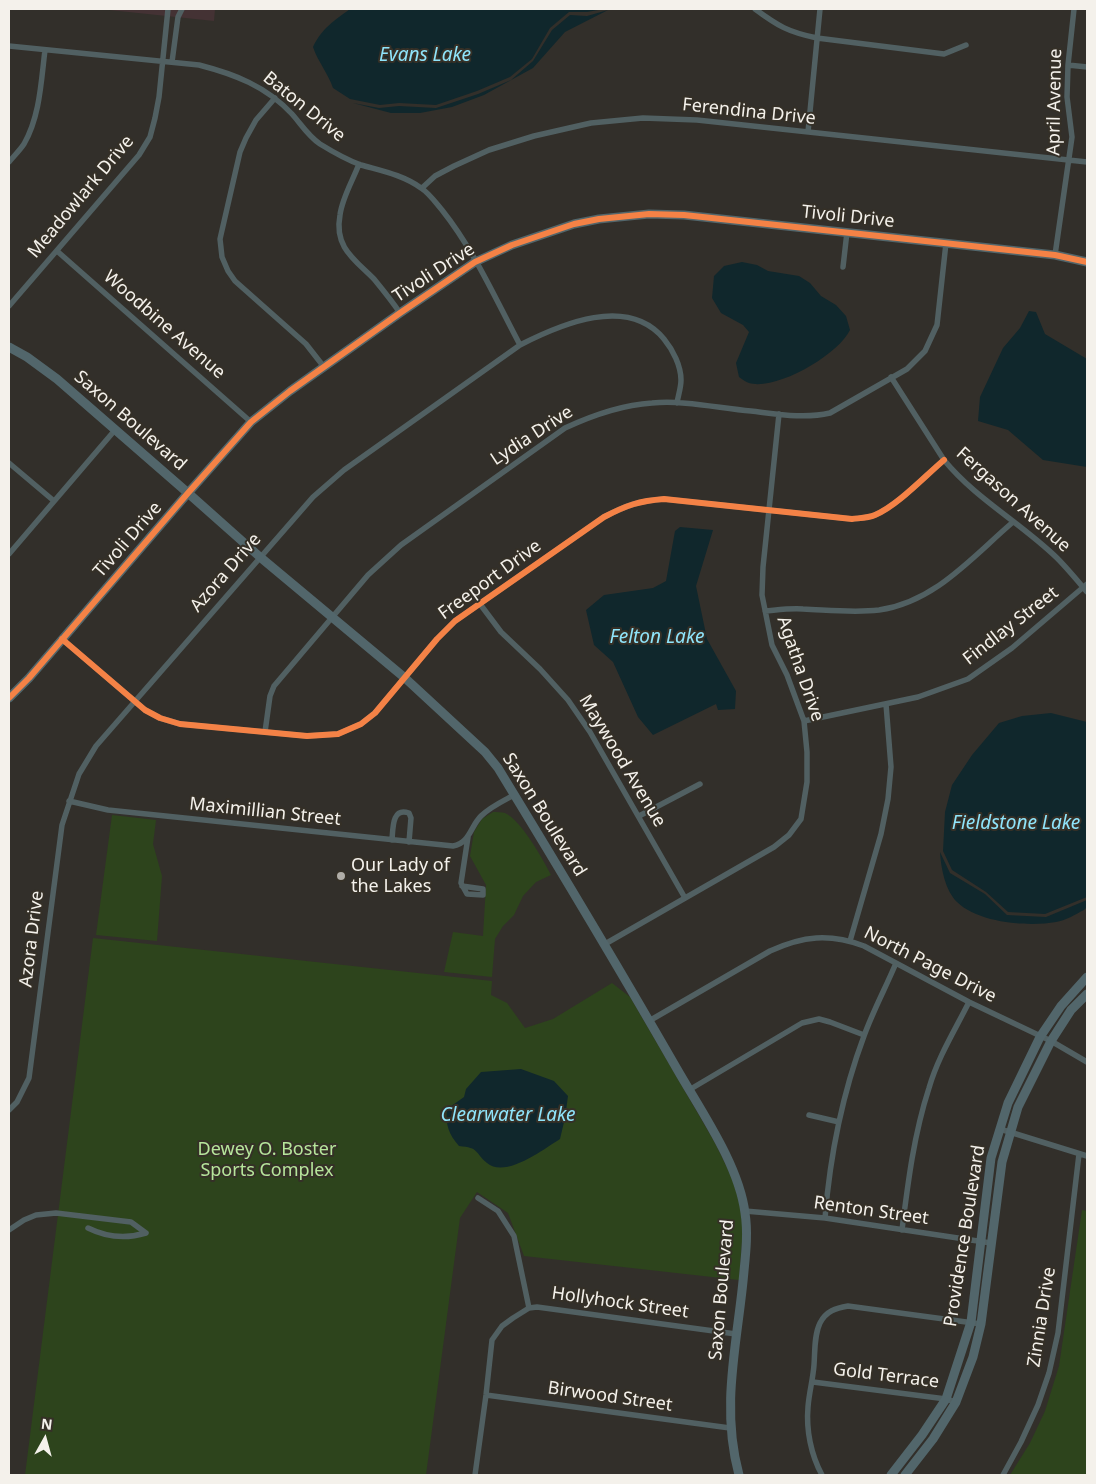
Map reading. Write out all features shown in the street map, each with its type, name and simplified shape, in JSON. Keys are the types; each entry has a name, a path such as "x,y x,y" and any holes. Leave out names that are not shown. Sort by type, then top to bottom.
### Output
{"main road":[{"name":"Tivoli Drive","path":"9,698 251,422 400,313 475,262 512,244 574,224 599,219 649,214 684,215 1056,255 1087,262"},
{"name":"Saxon Boulevard","path":"9,346 57,380 188,492 260,557 405,678 485,752 498,768 650,1021 730,1165 740,1188 745,1211 746,1251 731,1377 730,1428 739,1475"},
{"name":"Providence Boulevard","path":"905,1475 933,1439 956,1402 973,1357 981,1324 992,1158 1008,1103 1040,1037 1061,1006 1087,978"},
{"name":"Providence Boulevard","path":"891,1475 922,1435 946,1399 971,1322 1002,1162 1018,1107 1051,1041 1071,1010 1087,994"}],"street":[{"name":"Meadowlark Drive","path":"9,306 139,155 150,137 159,97 168,9"},
{"path":"172,62 178,17 182,9"},
{"path":"755,9 777,26 798,34 817,38 944,54 966,45"},
{"path":"808,132 820,9"},
{"name":"April Avenue","path":"1056,255 1072,137 1067,96 1074,9"},
{"name":"Baton Drive","path":"9,46 199,65 224,71 246,80 276,98 306,132 319,143 359,164 397,175 422,188 452,223 520,346"},
{"path":"9,162 23,145 32,127 38,108 45,50"},
{"path":"1068,65 1087,67"},
{"path":"276,98 256,120 240,152 220,239 222,257 235,281 306,344 324,367"},
{"name":"Ferendina Drive","path":"422,188 435,176 489,150 534,136 591,123 643,118 697,120 1087,162"},
{"path":"359,164 340,212 340,240 346,252 374,280 400,313"},
{"path":"843,267 847,232"},
{"name":"Lydia Drive","path":"265,732 270,696 274,686 368,575 401,545 565,428 591,416 627,406 653,403 677,403 806,416 830,412 915,362 931,342 937,325 946,243"},
{"name":"Woodbine Avenue","path":"57,251 251,422"},
{"name":"Azora Drive","path":"9,1110 17,1102 29,1078 62,825 79,774 96,746 313,497 344,470 520,346 543,334 591,318 615,315 639,319 660,334 670,346 678,365 681,380 677,403"},
{"name":"Fergason Avenue","path":"891,377 944,460 981,497 1056,557 1086,588"},
{"name":"Agatha Drive","path":"605,944 774,847 789,834 801,819 807,782 804,721 787,675 772,645 762,596 763,567 779,414"},
{"path":"9,554 115,430"},
{"name":"Freeport Drive","path":"62,639 145,710 160,718 180,724 307,736 338,734 361,724 375,713 437,638 455,621 604,517 626,506 642,501 664,499 769,509 852,520 866,518 877,514 893,504 944,460"},
{"path":"9,463 54,501"},
{"path":"765,611 800,609 879,610 906,604 940,586 1013,522"},
{"name":"Findlay Street","path":"804,721 918,697 968,679 1012,648 1086,588"},
{"name":"Maywood Avenue","path":"480,604 501,632 540,669 568,700 590,732 685,898"},
{"path":"850,941 881,834 888,799 890,767 886,704"},
{"path":"639,816 700,784"},
{"path":"462,886 468,837 471,829 480,816 514,795"},
{"name":"Maximillian Street","path":"70,801 108,810 453,846 459,845 468,837"},
{"path":"392,840 396,816 399,812 402,812 409,814 411,818 410,842"},
{"name":"North Page Drive","path":"650,1021 770,951 789,942 824,936 850,941 896,963 969,1002 1051,1041 1087,1062"},
{"path":"825,1218 828,1180 839,1122 864,1035 896,963"},
{"path":"902,1230 914,1145 929,1086 944,1050 969,1002"},
{"path":"689,1090 802,1022 819,1019 864,1035"},
{"path":"809,1115 839,1122"},
{"path":"1000,1129 1087,1156"},
{"name":"Zinnia Drive","path":"1003,1475 1025,1435 1049,1373 1058,1333 1079,1154"},
{"path":"475,1475 492,1340 502,1326 529,1308 514,1236 498,1211 478,1198"},
{"name":"Renton Street","path":"745,1211 825,1218 987,1242"},
{"path":"9,1230 36,1215 56,1213 131,1222 146,1233 108,1236 88,1228"},
{"path":"822,1475 811,1448 808,1430 808,1407 813,1382 817,1330 828,1312 836,1308 848,1306 981,1324"},
{"name":"Hollyhock Street","path":"529,1308 538,1307 736,1334"},
{"name":"Gold Terrace","path":"813,1382 946,1399 956,1402"},
{"name":"Birwood Street","path":"486,1395 730,1428"}],"shaded area":[{"path":"100,9 215,9 214,21"}],"green space":[{"path":"493,812 505,813 518,823 551,875 536,882 523,896 514,915 503,926 495,939 492,977 444,972 453,932 483,936 486,885 470,856 474,832 482,819"},
{"path":"112,815 156,820 153,844 162,876 157,941 96,935"},
{"name":"Dewey O. Boster Sports Complex","path":"93,938 492,981 491,995 507,1003 525,1028 553,1019 612,983 630,997 715,1143 732,1178 740,1204 743,1228 739,1280 524,1256 508,1213 477,1192 460,1218 426,1475 25,1475"},
{"path":"1082,1210 1087,1211 1087,1475 1010,1475 1030,1443 1045,1411 1059,1366"}],"water":[{"name":"Evans Lake","path":"350,9 604,9 587,12 569,12 550,28 532,59 510,77 436,105 399,103 380,105 350,99 333,88 313,47 324,30"},
{"path":"608,10 565,32 533,68 484,95 452,107 420,113 391,113 353,103 379,108 399,106 436,108 478,94 511,80 533,61 552,30 570,15 587,16"},
{"path":"742,262 757,265 768,271 799,276 810,283 821,296 836,305 846,316 850,330 833,350 820,360 790,376 774,382 761,384 749,383 739,377 736,363 749,332 743,325 721,313 712,298 714,276 724,266"},
{"path":"1029,311 1036,312 1045,334 1087,359 1087,467 1043,460 1008,430 978,421 980,397 1003,348 1020,328"},
{"name":"Felton Lake","path":"680,527 713,530 696,586 707,639 736,691 735,709 718,710 716,704 653,735 638,717 613,662 594,645 586,610 604,595 653,588 666,581 675,531"},
{"name":"Fieldstone Lake","path":"1051,713 1087,722 1087,897 1045,914 1008,912 986,892 952,870 943,851 945,812 952,785 972,755 999,723 1022,716"},
{"path":"940,852 950,873 985,894 1007,915 1046,917 1087,900 1087,907 1063,920 1032,924 1004,922 978,915 957,902 949,891 943,872"},
{"name":"Clearwater Lake","path":"521,1069 554,1081 568,1096 560,1139 524,1161 514,1165 495,1167 487,1163 474,1149 459,1146 450,1133 447,1124 447,1109 464,1097 466,1089 481,1072"}],"cycle path":[{"path":"9,698 29,678 251,422 290,391 475,262 512,245 574,224 599,219 649,214 684,215 1055,255 1087,262"},
{"path":"62,639 145,710 160,718 180,724 307,736 338,734 361,724 375,713 437,639 455,621 604,517 620,509 640,502 664,499 852,519 867,517 884,511 944,460"}],"place":[{"name":"Our Lady of the Lakes","path":"341,876"}]}
